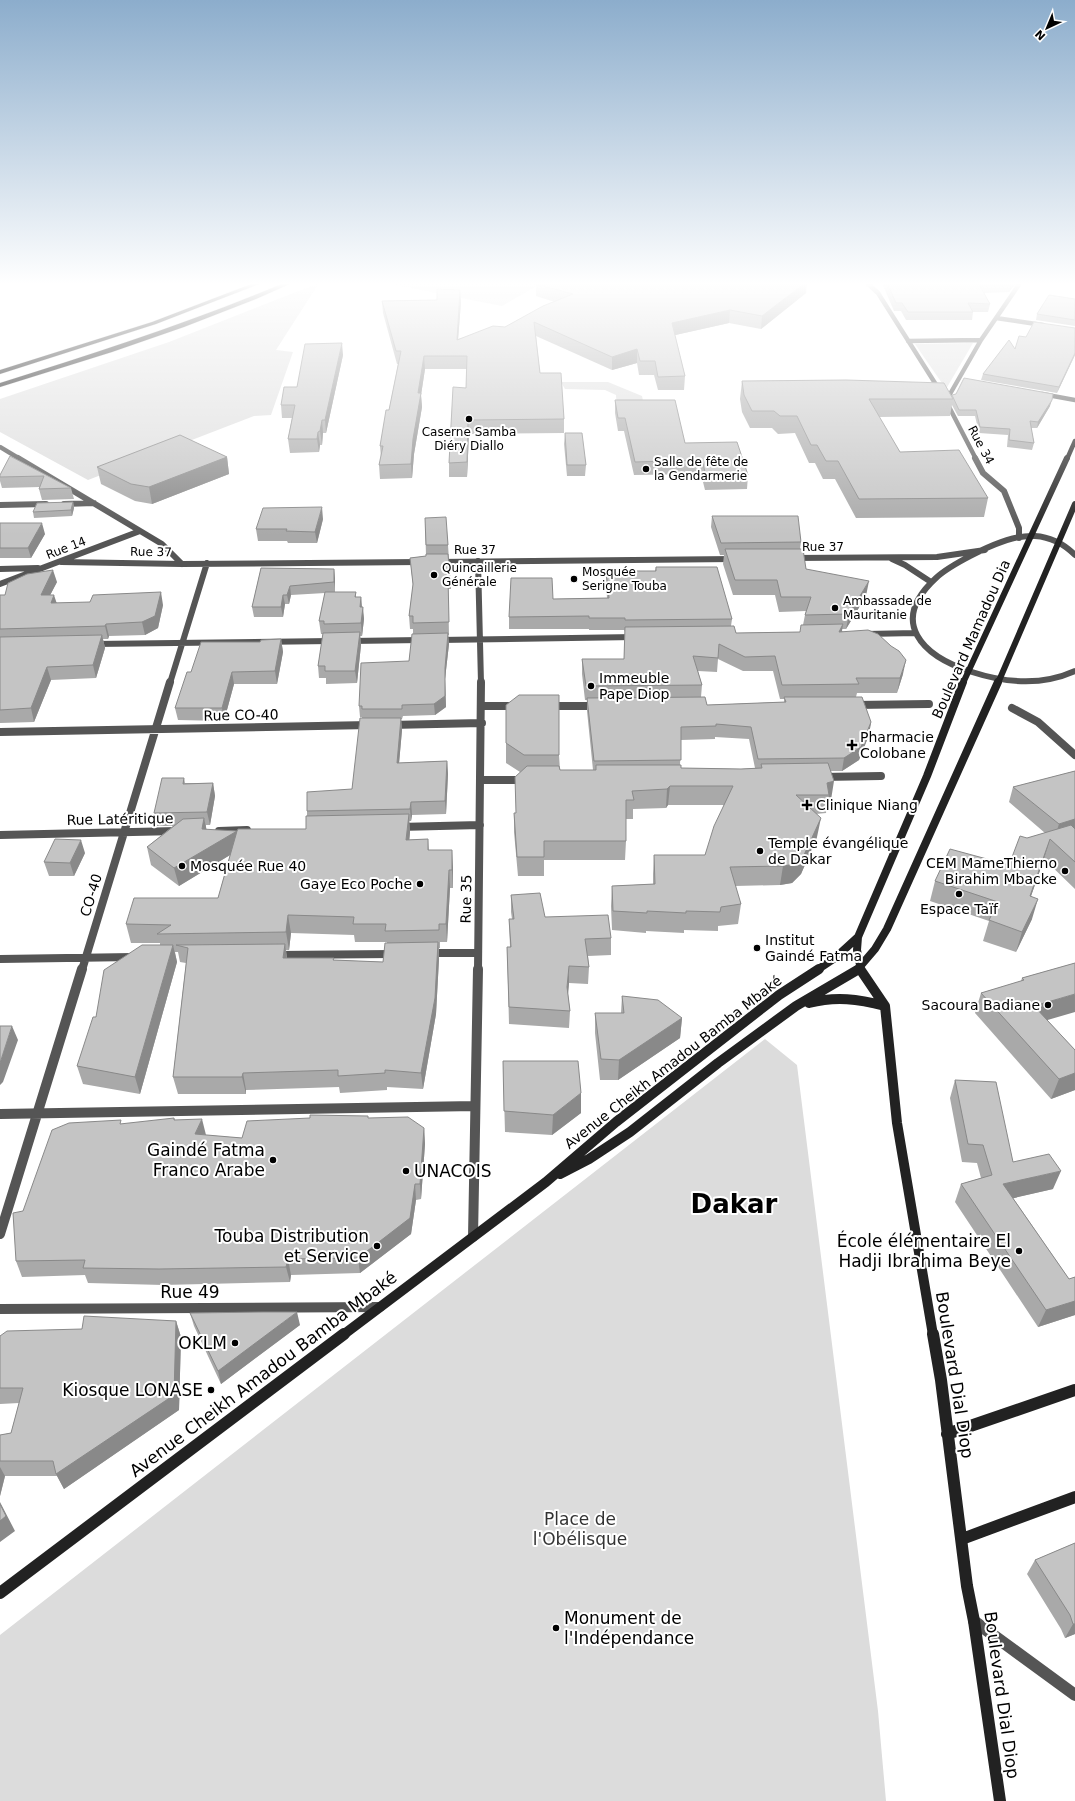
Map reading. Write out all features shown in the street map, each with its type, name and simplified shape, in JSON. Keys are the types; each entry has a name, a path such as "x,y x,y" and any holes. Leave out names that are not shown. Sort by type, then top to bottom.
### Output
{"highway":[{"path":"0,372 16,367"},
{"path":"0,385 55,367"}],"street":[{"name":"Rue 34","path":"924,367 946,401 983,473 1004,491 1019,528 1019,538"},
{"path":"946,401 966,367"},
{"path":"959,380 966,381"},
{"path":"1036,393 1075,400"},
{"name":"Boulevard Mamadou Dia","path":"858,937 927,776 959,690 969,672 1075,442"},
{"path":"0,447 162,544 182,564"},
{"path":"0,504 95,504"},
{"path":"860,968 875,949 887,929 999,680 1075,504"},
{"name":"Rue 14","path":"0,584 140,531"},
{"path":"1075,554 1058,541 1032,536 1019,538 985,550 942,573 931,582 914,611 912,623 916,633 923,643 933,652 969,672 999,680 1030,681 1067,675 1075,676"},
{"name":"Rue 37","path":"787,558 937,557 985,550"},
{"name":"Rue 37","path":"889,558 905,565 931,582"},
{"name":"Rue 37","path":"61,562 182,564 740,559"},
{"name":"Rue 35","path":"473,1237 482,723 478,562"},
{"name":"CO-40","path":"0,1234 207,563"},
{"path":"0,569 44,568"},
{"path":"862,634 916,633"},
{"path":"432,640 639,637"},
{"path":"346,641 424,640"},
{"path":"87,644 339,641"},
{"path":"1067,675 1075,671"},
{"path":"849,705 929,704"},
{"path":"482,706 522,706"},
{"path":"538,706 602,706"},
{"path":"1012,708 1024,712 1033,718 1075,755"},
{"name":"Rue CO-40","path":"0,732 482,723"},
{"path":"810,777 881,776"},
{"path":"481,780 536,780"},
{"path":"393,827 480,826"},
{"path":"211,831 258,830"},
{"name":"Rue Latéritique","path":"0,835 187,831"},
{"path":"858,937 857,950 860,968 885,1006"},
{"name":"Avenue Cheikh Amadou Bamba Mbaké","path":"0,1593 546,1182 616,1122 779,995 835,958 858,937"},
{"path":"423,953 478,952"},
{"path":"266,956 399,954"},
{"path":"0,959 140,957"},
{"name":"Avenue Cheikh Amadou Bamba Mbaké","path":"546,1182 589,1159 630,1132 718,1063 796,1006 860,968"},
{"path":"796,1006 828,998 854,997 885,1006"},
{"name":"Boulevard Dial Diop","path":"885,1006 886,1033 897,1123 941,1380 967,1586 974,1621 1000,1801"},
{"path":"0,1114 475,1106"},
{"name":"Rue 49","path":"0,1309 380,1307"},
{"path":"947,1434 1075,1390"},
{"path":"962,1539 1075,1497"},
{"path":"974,1621 1075,1695"}],"green space":[{"path":"95,367 288,367 271,415 254,416 88,480 0,432 0,399"},
{"path":"931,367 959,367 946,389"},
{"path":"561,382 608,382 642,396 645,410 617,410 616,395 605,390 565,389"},
{"name":"Place de l'Obélisque","path":"765,1039 797,1065 878,1711 886,1801 0,1801 0,1635"}],"building":[{"path":"301,367 337,367 325,420 322,420 317,439 288,439 295,405 281,405 284,387 297,387"},
{"path":"398,367 422,367 418,393 421,393 413,439 411,464 379,465 383,446 380,446 386,410 389,410"},
{"path":"467,367 539,367 540,373 561,373 564,419 468,420 467,462 449,463 453,387 466,388"},
{"path":"656,367 683,367 685,376 658,377"},
{"path":"988,367 1068,367 1059,387 983,374"},
{"path":"964,378 1053,394 1052,400 1038,422 1030,421 1034,443 1009,440 1010,429 980,427 976,410 959,410 952,395 956,394"},
{"path":"846,380 944,383 953,399 869,399 900,452 959,450 988,498 859,499 838,461 826,461 817,445 811,445 797,416 780,416 774,411 752,411 744,395 742,381"},
{"path":"615,400 675,400 685,443 737,442 748,475 706,476 702,460 635,462 625,418 618,418"},
{"path":"565,433 582,433 586,465 567,465"},
{"path":"180,435 227,457 149,487 131,484 97,467"},
{"path":"10,456 71,488 39,489 44,476 0,477"},
{"path":"73,502 71,510 33,512 37,503"},
{"path":"322,507 315,532 286,531 287,529 256,529 263,508"},
{"path":"712,516 798,516 801,542 721,543"},
{"path":"446,517 448,545 426,545 425,518"},
{"path":"0,523 42,523 28,548 0,548"},
{"path":"725,549 803,549 806,569 869,581 849,614 805,615 811,597 781,597 777,580 735,580"},
{"path":"426,554 448,554 450,577 448,577 449,622 413,623 413,616 409,616 413,584 410,558 426,556"},
{"path":"656,567 717,567 732,619 625,620 625,618 589,618 589,616 509,617 511,578 552,578 553,599 609,598 606,571 656,571"},
{"path":"261,568 334,569 334,582 290,586 287,595 283,595 281,607 252,607"},
{"path":"53,570 41,595 54,595 51,603 90,602 93,595 161,592 155,616 142,622 106,624 105,626 0,629 0,595 5,595 8,583 27,574"},
{"path":"325,592 356,592 355,597 361,597 360,607 363,607 361,623 324,624 324,621 319,621"},
{"path":"843,624 839,632 868,630 878,634 899,651 906,660 900,678 856,678 859,684 782,685 775,656 745,657 719,644 718,658 693,656 702,685 586,686 582,659 624,659 625,627 734,626 736,633 800,632 801,625"},
{"path":"360,632 355,671 325,671 325,666 318,666 323,633"},
{"path":"448,633 445,668 445,696 434,704 402,705 402,709 362,709 362,706 359,706 361,663 409,661 412,634"},
{"path":"102,635 93,665 47,667 31,708 0,710 0,637"},
{"path":"281,639 275,671 232,672 222,708 175,708 187,672 191,672 201,642 260,642 261,640"},
{"path":"519,695 559,695 559,755 524,755 506,743 506,705"},
{"path":"705,697 707,705 786,702 784,697 862,697 871,722 861,747 844,758 758,759 751,727 716,724 716,726 681,727 681,760 594,761 587,698"},
{"path":"360,718 401,718 397,763 447,761 445,801 411,802 410,809 307,811 307,792 352,789"},
{"path":"828,763 834,781 827,783 829,795 796,795 821,818 804,855 795,864 783,866 730,867 741,904 721,907 720,912 686,911 686,913 647,911 647,913 613,911 612,886 655,884 654,855 705,855 714,826 733,786 670,786 667,789 632,791 634,800 626,800 626,841 544,841 544,857 517,857 514,813 516,813 515,777 527,766 559,766 560,770 596,770 596,765 681,765 681,768 741,769 762,768 761,764"},
{"path":"1075,771 1075,819 1059,824 1013,787"},
{"path":"162,778 184,778 183,784 213,783 207,812 154,813"},
{"path":"409,814 406,840 428,839 428,850 452,850 452,870 449,870 446,924 439,924 439,930 385,931 386,924 353,924 354,917 288,915 286,932 157,934 171,925 126,924 134,898 218,898 238,829 306,829 306,816"},
{"path":"204,818 202,829 237,831 174,868 147,847 183,819"},
{"path":"1071,825 1075,829 1075,862 1050,839 1030,896 1038,899 1022,932 989,920 998,902 935,881 950,849 1009,865 1020,836 1027,838"},
{"path":"55,839 81,840 70,863 44,862"},
{"path":"540,893 545,917 608,915 611,938 585,939 589,967 569,966 567,987 570,1011 509,1007 507,947 511,947 509,919 514,919 511,895"},
{"path":"438,942 435,998 421,1073 385,1070 385,1073 338,1076 338,1070 243,1073 242,1077 173,1077 188,948 176,945 285,944 283,958 334,958 333,960 383,962 385,943"},
{"path":"142,945 173,945 135,1077 77,1066 93,1017 96,1017 104,970"},
{"path":"1075,963 1075,994 1034,1006 1075,1050 1075,1073 1059,1079 981,993 1024,980 1022,978"},
{"path":"622,996 658,1000 682,1018 619,1060 601,1059 595,1013 624,1013"},
{"path":"0,1026 12,1026 0,1063"},
{"path":"503,1061 578,1061 581,1093 553,1115 504,1111"},
{"path":"955,1080 996,1082 1013,1162 1049,1154 1061,1171 1003,1184 1069,1279 1075,1277 1075,1301 1046,1310 961,1184 992,1175 983,1145 968,1144"},
{"path":"310,1115 368,1116 368,1118 408,1117 424,1128 420,1184 415,1184 410,1218 358,1258 288,1259 286,1267 159,1269 83,1268 85,1260 16,1261 13,1213 23,1211 52,1130 69,1123 121,1120 120,1124 174,1118 174,1120 202,1119 195,1134 242,1138 247,1121 310,1118"},
{"path":"297,1312 218,1371 190,1313"},
{"path":"84,1316 176,1321 174,1395 56,1474 53,1461 0,1461 0,1435 11,1433 23,1388 0,1388 0,1336 7,1331 82,1329"},
{"path":"0,1504 6,1516 0,1521"},
{"path":"1075,1543 1075,1624 1073,1624 1070,1615 1035,1560"}],"place":[{"name":"Caserne Samba Diéry Diallo","path":"469,419"},
{"name":"Salle de fête de la Gendarmerie","path":"646,469"},
{"name":"Quincaillerie Générale","path":"434,575"},
{"name":"Mosquée Serigne Touba","path":"574,579"},
{"name":"Ambassade de Mauritanie","path":"835,608"},
{"name":"Immeuble Pape Diop","path":"591,686"},
{"name":"Pharmacie Colobane","path":"852,745"},
{"name":"Clinique Niang","path":"807,805"},
{"name":"Temple évangélique de Dakar","path":"760,851"},
{"name":"Mosquée Rue 40","path":"182,866"},
{"name":"CEM MameThierno Birahim Mbacke","path":"1065,871"},
{"name":"Gaye Eco Poche","path":"420,884"},
{"name":"Espace Taïf","path":"959,894"},
{"name":"Institut Gaindé Fatma","path":"757,948"},
{"name":"Sacoura Badiane","path":"1048,1005"},
{"name":"Gaindé Fatma Franco Arabe","path":"273,1160"},
{"name":"UNACOIS","path":"406,1171"},
{"name":"Touba Distribution et Service","path":"377,1246"},
{"name":"École élémentaire El Hadji Ibrahima Beye","path":"1019,1251"},
{"name":"OKLM","path":"235,1343"},
{"name":"Kiosque LONASE","path":"211,1390"},
{"name":"Monument de l'Indépendance","path":"556,1628"}],"district":[{"name":"Dakar","path":"734,1204"}]}
